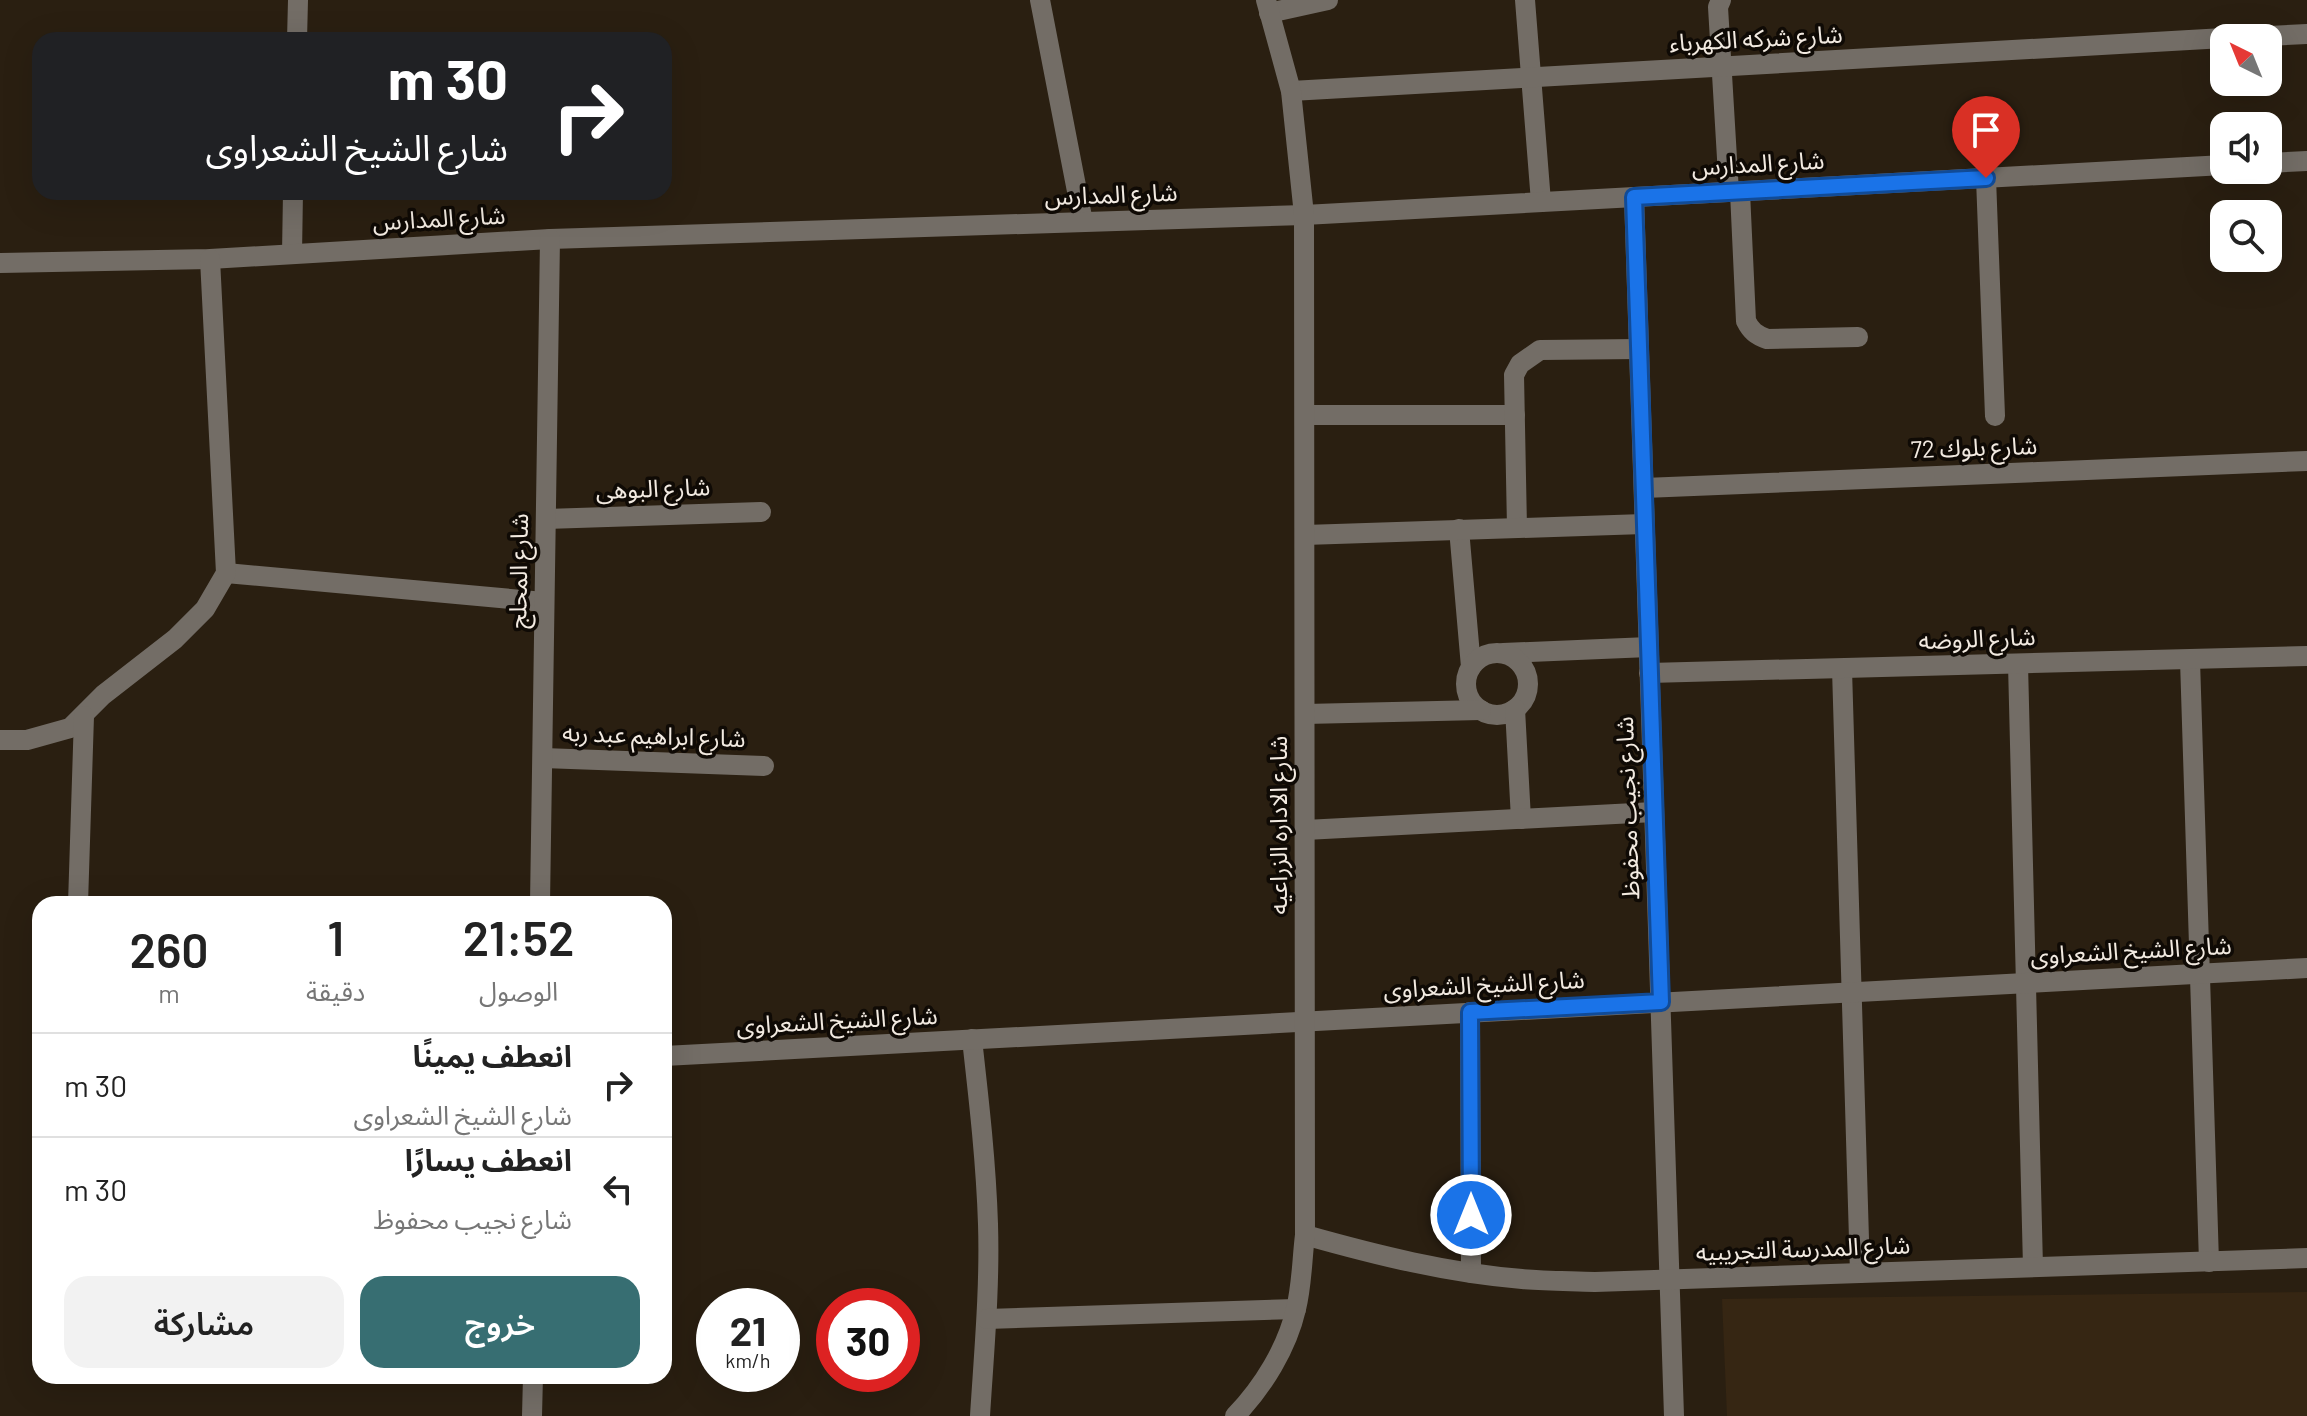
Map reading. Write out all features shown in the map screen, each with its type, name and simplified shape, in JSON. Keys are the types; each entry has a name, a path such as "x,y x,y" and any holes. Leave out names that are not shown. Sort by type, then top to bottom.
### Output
{"street":[{"path":"297,32 298,0"},
{"path":"1040,0 1083,222"},
{"path":"1268,6 1328,0"},
{"path":"1525,0 1541,202"},
{"path":"1721,0 1718,7 1722,67 1746,321 1750,330 1767,339 1858,337"},
{"name":"شارع الاداره الزراعيه","path":"1235,1416 1255,1396 1284,1344 1296,1309 1305,1235 1304,215 1291,91 1268,6"},
{"name":"شارع شركه الكهرباء","path":"2282,35 2307,34"},
{"name":"شارع شركه الكهرباء","path":"1291,91 2210,39"},
{"path":"2282,162 2307,161"},
{"name":"شارع المدارس","path":"0,263 210,259 550,239 1304,215 2210,166"},
{"path":"1986,178 1995,416"},
{"name":"شارع نجيب محفوظ","path":"1634,197 1674,1416"},
{"path":"292,254 293,200"},
{"name":"شارع المحلج","path":"540,896 550,239"},
{"path":"0,740 27,740 70,728 103,695 175,639 205,609 226,573 210,259"},
{"path":"1517,528 1514,375 1520,364 1540,350 1639,349"},
{"path":"1305,415 1515,415"},
{"name":"شارع بلوك 72","path":"1644,488 2307,461"},
{"name":"شارع البوهى","path":"546,519 761,512"},
{"path":"1305,535 1644,524"},
{"path":"1459,529 1471,667"},
{"path":"226,573 544,602"},
{"path":"1503,653 1523,666 1528,689 1515,709 1504,714 1492,714 1471,702 1466,678 1471,667 1491,653 1649,647"},
{"name":"شارع الروضه","path":"1649,673 2307,656"},
{"path":"2190,660 2209,1262"},
{"path":"2018,664 2033,1267"},
{"path":"1842,669 1860,1273"},
{"path":"1515,709 1521,819"},
{"path":"1305,714 1481,710"},
{"path":"78,896 84,716"},
{"name":"شارع ابراهيم عبد ربه","path":"543,758 764,766"},
{"path":"1305,830 1654,812"},
{"name":"شارع الشيخ الشعراوى","path":"672,1056 2307,968"},
{"path":"1470,1012 1471,1273"},
{"path":"972,1039 983,1132 987,1210 987,1319 980,1416"},
{"name":"شارع المدرسة التجريبيه","path":"1305,1235 1376,1255 1471,1273 1595,1282 2307,1258"},
{"path":"987,1319 1296,1309"},
{"path":"532,1416 533,1384"}],"shaded area":[{"path":"2307,1292 2307,1416 1727,1416 1722,1299"}],"route":[{"path":"1471,1215 1470,1012 1661,1002 1634,197 1986,178"}]}
